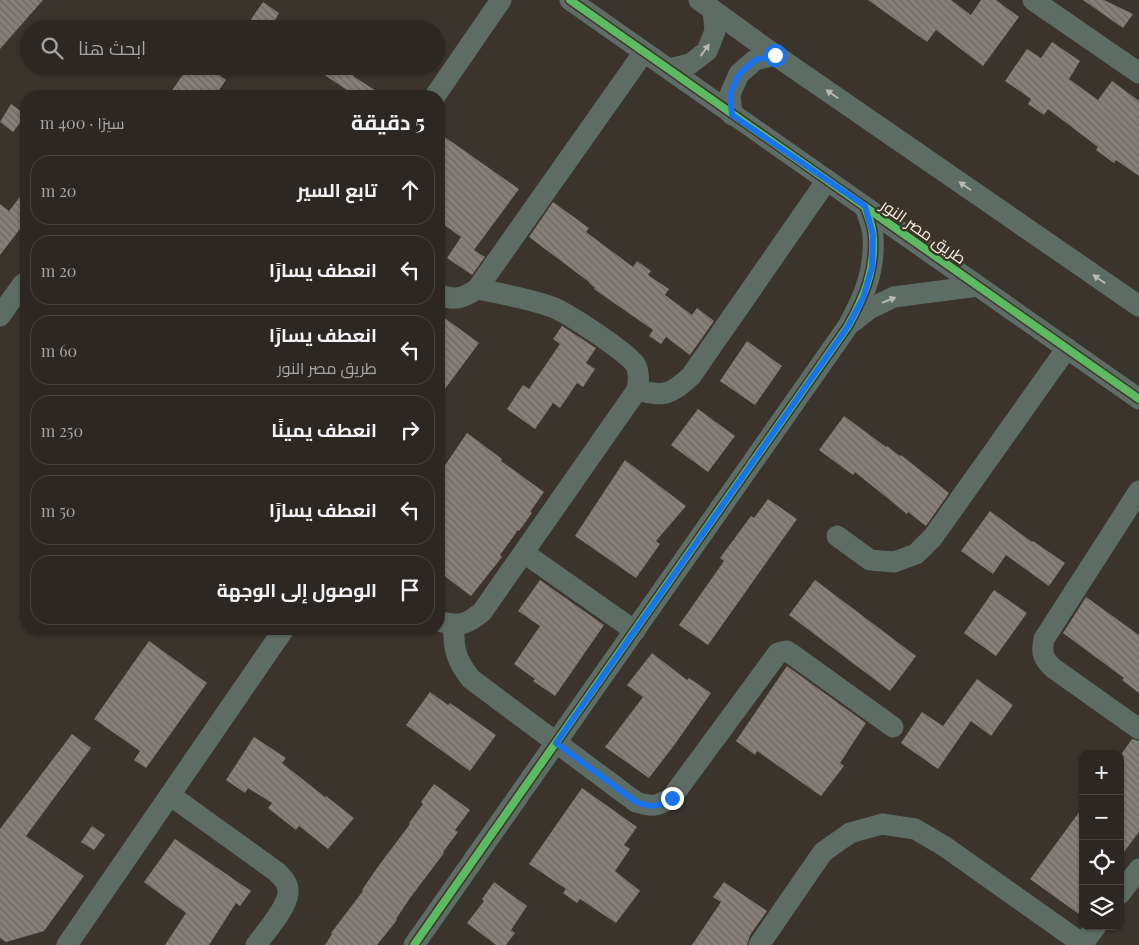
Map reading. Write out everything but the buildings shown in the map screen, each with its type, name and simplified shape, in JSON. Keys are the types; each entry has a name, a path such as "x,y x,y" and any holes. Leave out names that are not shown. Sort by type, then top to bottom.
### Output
{"street":[{"path":"439,90 501,0"},
{"name":"طريق مصر النور","path":"570,0 1139,399"},
{"path":"1033,0 1139,74"},
{"path":"706,5 775,55 1139,306"},
{"path":"669,69 690,64 707,51 715,31 706,5"},
{"path":"445,298 450,299 465,297 477,289 644,52"},
{"path":"732,115 730,94 739,74 755,60 775,55"},
{"path":"637,390 657,395 676,390 691,376 827,180"},
{"path":"414,945 848,326 863,298 872,267 873,235 865,206"},
{"path":"848,326 869,309 894,297 978,286"},
{"path":"0,316 20,288"},
{"path":"477,289 537,302 571,316 626,356 635,365 639,377 637,390 482,612 470,622 446,623 459,663 471,679 636,802 648,806 661,805 672,798 778,653 787,651 893,727"},
{"path":"837,536 870,560 894,562 916,554 933,537 1067,348"},
{"path":"1139,491 1044,639 1042,650 1045,660 1053,668 1139,729"},
{"path":"524,553 635,630"},
{"path":"67,945 280,635"},
{"path":"170,795 277,872 285,881 288,892 285,903 256,945"},
{"path":"759,945 823,852 850,833 882,824 915,829 944,846 1084,945 1093,930"},
{"path":"1124,889 1139,869"}],"cycle path":[{"path":"570,0 1139,399"},
{"path":"414,945 848,326 859,305 872,261 873,233 865,207"}],"route":[{"path":"672,798 661,805 648,806 636,802 556,743 848,326 863,298 872,267 873,235 865,206 732,115 730,94 739,74 755,60 775,55"}]}
